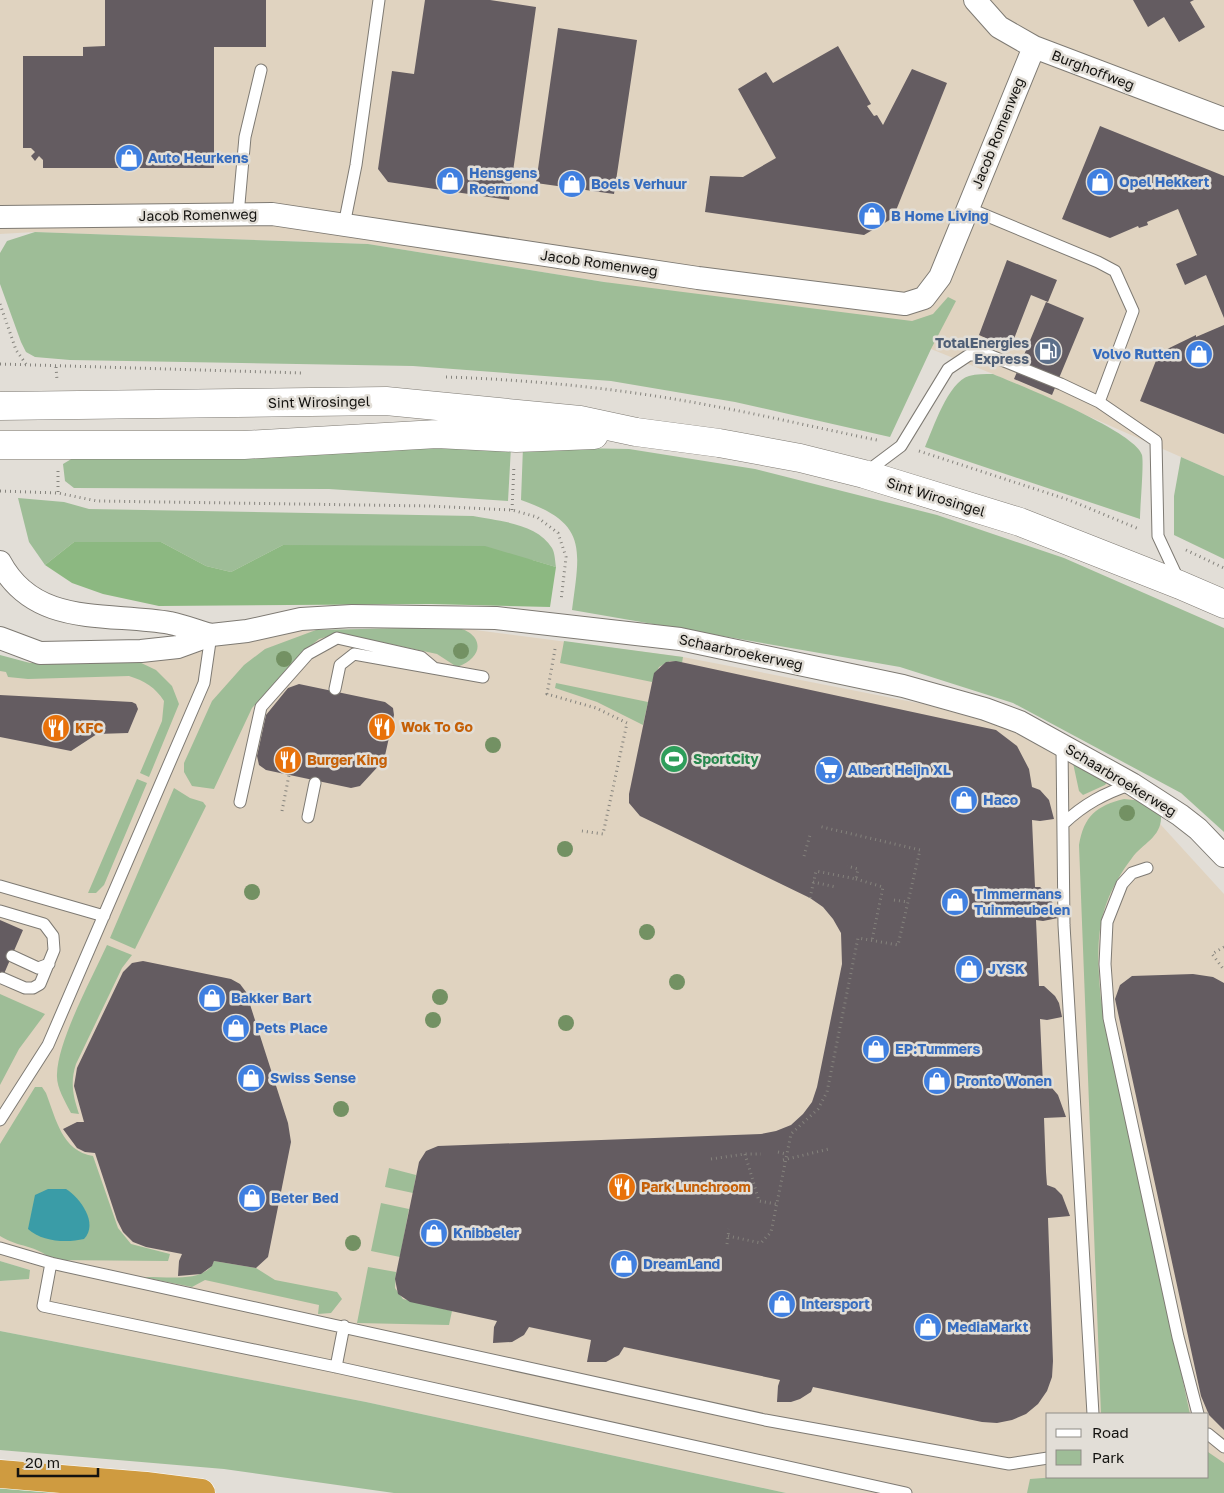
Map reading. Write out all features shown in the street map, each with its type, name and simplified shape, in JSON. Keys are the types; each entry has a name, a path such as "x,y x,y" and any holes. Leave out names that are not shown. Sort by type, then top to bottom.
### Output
{"highway":[{"path":"0,1474 146,1486 201,1493"}],"main road":[{"name":"Sint Wirosingel","path":"0,406 386,401 580,420 636,432 719,443 800,458 864,474 1020,522 1224,604"},
{"name":"Sint Wirosingel","path":"0,446 244,444 437,434 516,438 636,432"}],"street":[{"name":"Burghoffweg","path":"975,0 999,28 1034,47 1224,119"},
{"name":"Jacob Romenweg","path":"0,217 272,214 698,278 905,304 924,298 940,276 1034,47"},
{"name":"Schaarbroekerweg","path":"0,562 10,579 34,599 71,614 170,623 211,635"},
{"name":"Schaarbroekerweg","path":"0,638 40,653 141,651 178,647 211,635 247,631 301,619 352,616 496,618 680,638 903,686 985,709 1020,722 1132,784 1192,824 1224,856"}],"lane":[{"path":"344,225 356,165 379,0"},
{"path":"238,215 245,137 261,70"},
{"path":"968,208 1098,262 1115,271 1133,311 1099,402"},
{"path":"864,474 902,446 948,369 969,355 989,355 1061,384 1099,402 1156,441 1158,536 1180,585"},
{"path":"0,1120 48,1045 204,683 211,635"},
{"path":"240,802 261,707 308,654 337,638 421,657 434,668"},
{"path":"335,689 340,665 354,654 483,677"},
{"path":"1062,746 1064,925 1093,1413"},
{"path":"308,817 315,783"},
{"path":"1063,824 1082,807 1107,792 1132,784"},
{"path":"1147,868 1132,872 1122,884 1107,922 1105,964 1108,1018 1178,1337 1198,1413"},
{"path":"0,886 104,916"},
{"path":"0,912 44,924 52,936 54,950 40,984 32,988 25,988 2,978"},
{"path":"12,956 38,968 49,964"},
{"path":"0,1248 51,1263 765,1420 1009,1464 1046,1458"},
{"path":"51,1263 43,1306 336,1367 906,1493"},
{"path":"336,1367 344,1326"},
{"path":"1209,1435 1224,1447"}],"path":[{"path":"0,304 16,350 26,365"},
{"path":"0,491 58,493 96,501 419,506 512,510 537,517 558,533 566,557 547,694 596,708 627,723 604,834 582,830"},
{"path":"282,811 289,775"},
{"path":"728,1236 761,1243 770,1232 792,1134 818,1109 827,1092 858,938 898,945 920,850 818,826"},
{"path":"804,856 810,835"},
{"path":"847,866 858,869 856,879"},
{"path":"810,898 816,871 856,879 883,887 872,941"},
{"path":"813,882 836,887"},
{"path":"894,900 908,902"},
{"path":"1224,946 1212,954 1224,970"},
{"path":"783,1160 828,1148"},
{"path":"778,1152 787,1154"},
{"path":"778,1152 787,1153 791,1158"},
{"path":"745,1154 759,1201 776,1205 787,1153 778,1152"},
{"path":"711,1159 745,1154 761,1154"},
{"path":"727,1244 730,1230"}],"shaded area":[{"path":"0,0 1224,0 1224,476 993,374 931,349 604,282 368,244 35,232 0,234"},
{"path":"452,627 683,657 923,704 1003,726 1141,803 1224,894 1224,1493 786,1493 366,1402 0,1331 0,1281 28,1279 30,1270 0,1261 0,663 135,660 284,631"}],"green space":[{"path":"35,232 368,244 604,282 912,321 933,314 948,297 956,301 931,349 890,437 735,402 611,381 413,366 70,360 35,357 26,352 21,342 0,284 0,253 7,241"},
{"path":"993,374 1050,398 1099,422 1135,445 1142,455 1140,519 925,447 942,407 954,387 961,380 969,376"},
{"path":"511,447 508,501 329,489 74,488 65,481 63,464 83,452"},
{"path":"523,447 629,449 755,469 937,515 1064,558 1224,628 1224,832 1181,793 1013,703 900,667 572,610 577,570 575,541 569,529 558,518 543,509 521,500"},
{"path":"1181,457 1224,476 1224,559 1174,535 1174,496"},
{"path":"18,498 64,502 89,509 473,516 516,524 537,533 552,548 556,567 532,560 283,545 231,572 206,566 161,542 74,542 45,565 29,542"},
{"path":"74,542 161,542 206,566 231,572 283,545 485,546 556,567 550,607 431,604 159,606 103,594 72,583 45,565"},
{"path":"452,627 470,633 475,638 477,644 474,657 457,667 437,654 339,633 319,639 308,648 252,708 214,789 192,786 184,772 184,763 212,701 244,665 265,649 316,630"},
{"path":"564,641 683,657 682,663 670,661 659,667 652,682 560,663"},
{"path":"0,655 30,663 135,660 156,670 172,686 179,704 149,777 140,773 162,721 164,701 153,688 145,682 129,676 28,679 8,677 6,672 0,671"},
{"path":"556,683 648,702 643,725 597,702 555,688"},
{"path":"1073,763 1108,781 1105,785 1083,795 1079,791"},
{"path":"137,779 147,783 104,885 96,893 88,893"},
{"path":"174,788 190,798 203,802 206,806 135,949 110,938"},
{"path":"1124,799 1144,801 1161,816 1155,835 1136,853 1125,868 1107,902 1099,938 1098,963 1101,1000 1190,1413 1101,1413 1079,845 1081,835 1088,820 1099,809"},
{"path":"107,945 132,955 122,968 76,1064 73,1089 79,1114 71,1113 58,1084 59,1060 69,1027"},
{"path":"0,994 45,1014 19,1049 0,1085"},
{"path":"35,1087 42,1087 46,1093 57,1123 67,1141 82,1153 93,1156 118,1228 131,1244 170,1254 168,1261 52,1260 39,1251 14,1243 0,1236 0,1144"},
{"path":"389,1168 416,1175 413,1193 385,1187"},
{"path":"381,1203 409,1209 400,1257 371,1251"},
{"path":"0,1261 30,1270 29,1279 0,1281"},
{"path":"214,1261 256,1268 275,1280 337,1292 342,1299 331,1313 318,1314 319,1305 205,1280 192,1287 143,1277 172,1278 193,1276 209,1268"},
{"path":"368,1267 396,1272 395,1288 403,1299 452,1311 449,1325 357,1323"},
{"path":"0,1331 366,1402 786,1493 394,1493 224,1469 0,1450"},
{"path":"1209,1453 1224,1463 1224,1493 1027,1493 1030,1479 1209,1478"},
{"path":"0,1487 77,1493 0,1493"}],"water":[{"path":"48,1189 66,1189 77,1198 89,1219 88,1233 84,1239 70,1241 47,1239 28,1229 35,1195"}],"building":[{"path":"105,0 266,0 266,47 214,47 214,168 43,168 43,160 39,156 35,161 31,156 35,152 31,148 23,148 23,56 83,56 83,47 105,46"},
{"path":"425,0 490,0 536,7 509,200 388,182 378,169 392,71 414,74"},
{"path":"1133,0 1194,0 1190,2 1205,27 1179,42 1164,17 1148,27"},
{"path":"558,28 637,40 614,194 536,183"},
{"path":"838,46 871,104 867,106 874,116 877,115 883,125 912,69 947,83 893,218 864,235 705,212 710,176 743,177 776,158 738,89 766,72 773,83"},
{"path":"1100,126 1224,176 1224,318 1206,275 1185,285 1176,264 1197,255 1178,209 1147,222 1148,225 1139,228 1138,226 1110,238 1062,219"},
{"path":"1007,260 1057,280 1048,302 1031,295 1010,349 979,335"},
{"path":"1046,302 1084,318 1052,395 1014,379"},
{"path":"1224,325 1224,434 1140,401 1159,353 1196,335 1196,337"},
{"path":"676,661 996,730 1017,746 1029,769 1032,787 1040,790 1049,800 1054,819 1032,820 1035,887 1040,887 1050,896 1058,918 1043,921 1036,920 1039,986 1044,986 1055,996 1059,1003 1062,1017 1047,1020 1040,1019 1043,1085 1052,1088 1058,1095 1066,1117 1044,1118 1046,1172 1047,1185 1055,1188 1062,1195 1070,1216 1048,1218 1052,1377 1047,1391 1038,1404 1026,1414 1012,1420 997,1423 982,1422 813,1387 811,1392 800,1399 791,1402 777,1402 780,1380 624,1347 619,1355 606,1362 587,1362 591,1340 529,1327 524,1335 512,1342 493,1343 494,1327 497,1321 410,1302 398,1294 395,1279 419,1162 426,1151 438,1146 761,1134 791,1125 812,1102 817,1087 842,964 841,933 833,919 823,907 810,898 640,816 629,803 629,794 654,673 666,662"},
{"path":"299,684 385,702 393,708 394,715 384,760 360,786 351,788 266,770 259,765 257,756 266,715 288,688"},
{"path":"0,695 132,702 136,704 138,709 128,733 97,734 71,751 0,737"},
{"path":"0,920 23,930 0,983"},
{"path":"143,961 231,979 240,984 246,992 288,1123 291,1142 268,1257 256,1268 214,1261 212,1266 201,1274 178,1276 179,1261 182,1254 146,1247 133,1242 123,1232 117,1220 95,1153 85,1152 77,1148 63,1129 77,1122 84,1122 74,1086 77,1068 123,972 132,963"},
{"path":"1193,974 1213,977 1224,983 1224,1430 1209,1415 1201,1396 1115,999 1120,985 1132,976"}],"place":[{"name":"Auto Heurkens","path":"129,158"},
{"name":"Hensgens Roermond","path":"450,181"},
{"name":"Opel Hekkert","path":"1100,182"},
{"name":"Boels Verhuur","path":"572,184"},
{"name":"B Home Living","path":"872,216"},
{"name":"TotalEnergies Express","path":"1048,351"},
{"name":"Volvo Rutten","path":"1199,354"},
{"name":"Wok To Go","path":"382,727"},
{"name":"KFC","path":"56,728"},
{"name":"SportCity","path":"674,759"},
{"name":"Burger King","path":"288,760"},
{"name":"Albert Heijn XL","path":"829,770"},
{"name":"Haco","path":"964,800"},
{"name":"Timmermans Tuinmeubelen","path":"955,902"},
{"name":"JYSK","path":"969,969"},
{"name":"Bakker Bart","path":"212,998"},
{"name":"Pets Place","path":"236,1028"},
{"name":"EP:Tummers","path":"876,1049"},
{"name":"Swiss Sense","path":"251,1078"},
{"name":"Pronto Wonen","path":"937,1081"},
{"name":"Park Lunchroom","path":"622,1187"},
{"name":"Beter Bed","path":"252,1198"},
{"name":"Knibbeler","path":"434,1233"},
{"name":"DreamLand","path":"624,1264"},
{"name":"Intersport","path":"782,1304"},
{"name":"MediaMarkt","path":"928,1327"}]}
